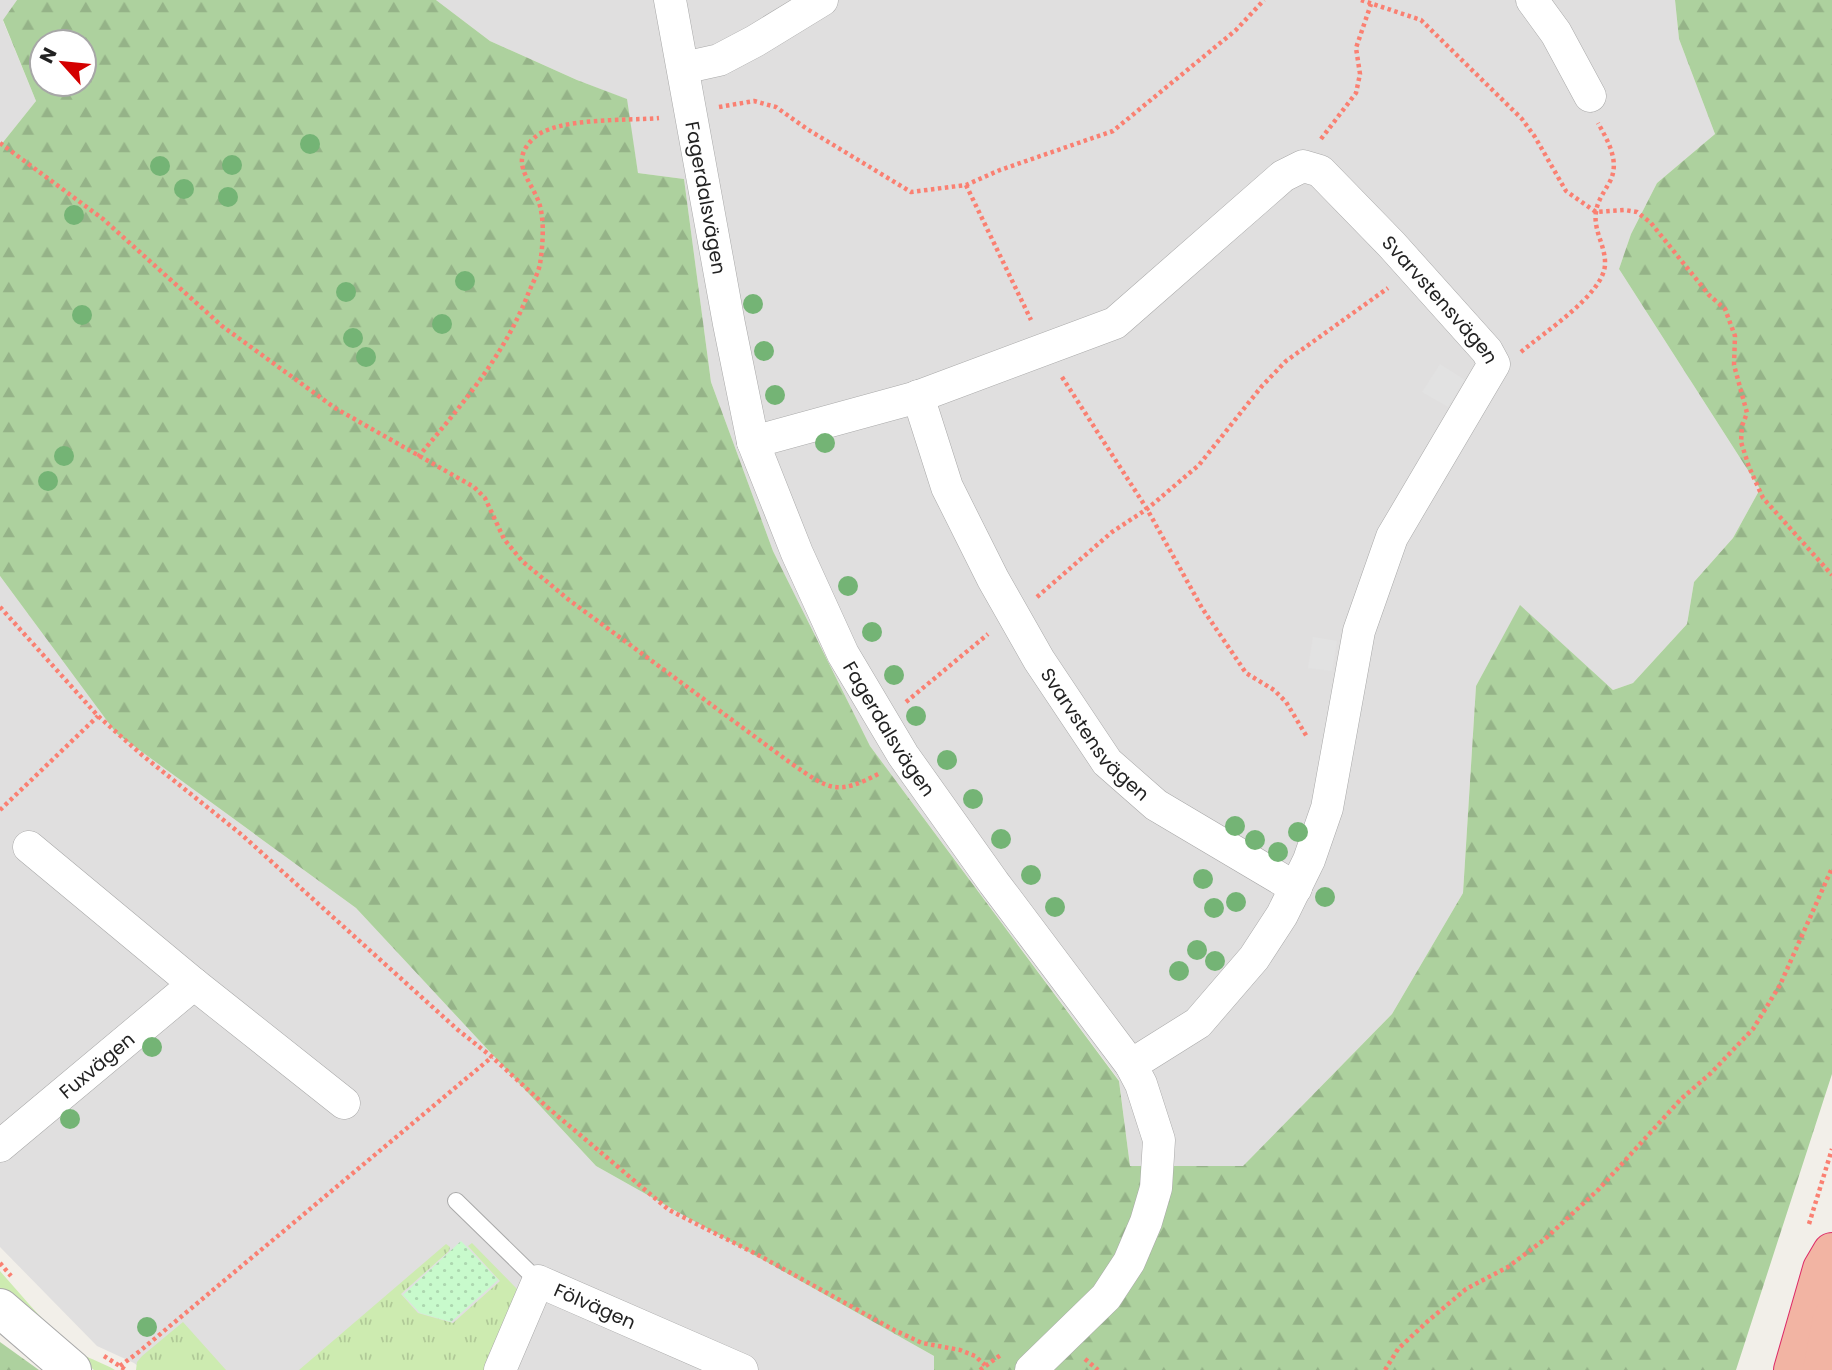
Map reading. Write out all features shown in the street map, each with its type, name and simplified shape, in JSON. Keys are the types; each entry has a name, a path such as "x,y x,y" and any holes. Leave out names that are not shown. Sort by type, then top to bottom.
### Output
{"highway":[{"path":"1793,1370 1822,1269 1832,1252"},
{"path":"1822,1370 1832,1318"}],"street":[{"name":"Fagerdalsvägen","path":"670,0 753,442 797,553 843,654 903,755 994,883 1131,1065 1141,1084 1158,1140 1156,1188 1146,1222 1129,1262 1106,1297 1031,1370"},
{"path":"683,68 719,60 822,0"},
{"path":"1532,0 1556,33 1590,96"},
{"path":"753,442 918,396 1115,323 1283,176 1303,166 1307,168"},
{"name":"Svarvstensvägen","path":"1131,1065 1198,1023 1254,958 1296,888 1327,808 1359,631 1392,537 1494,364 1487,351 1415,270 1320,171 1307,168"},
{"name":"Svarvstensvägen","path":"918,396 947,487 1013,616 1107,762 1156,805 1296,888"},
{"path":"29,847 194,984 344,1103"},
{"name":"Fuxvägen","path":"0,1146 194,984"},
{"name":"Fölvägen","path":"500,1370 538,1281 742,1370"},
{"path":"0,1308 72,1370"}],"lane":[{"path":"456,1201 538,1281"}],"path":[{"path":"418,457 476,388 519,316 540,265 542,220 538,200 527,184 522,169 523,153 533,138 545,130 570,123 672,117 754,101 776,107 911,192 966,185 1000,170 1113,131 1236,30 1264,0"},
{"path":"1361,0 1421,20 1522,120 1566,191 1596,212 1637,212 1651,223 1709,295 1725,309 1735,336 1734,365 1746,413 1741,442 1749,467 1763,498 1832,575"},
{"path":"1307,168 1311,150 1356,93 1360,74 1356,48 1371,4"},
{"path":"1494,364 1512,359 1586,298 1599,283 1605,267 1604,247 1597,231 1596,212 1615,166 1610,145 1592,114 1590,96"},
{"path":"0,143 103,219 222,326 335,408 474,487 485,498 504,539 522,561 569,600 821,784 838,789 856,786 880,773 903,755"},
{"path":"966,185 1044,349 1147,509 1202,608 1246,673 1274,690 1286,702 1321,761 1336,764"},
{"path":"901,706 1112,532 1147,509 1199,466 1262,386 1286,361 1415,270"},
{"path":"0,607 98,716 242,835 458,1030 669,1210 760,1256 894,1330 922,1343 960,1350 975,1356 985,1366"},
{"path":"0,810 98,716"},
{"path":"1385,1370 1398,1349 1428,1321 1466,1289 1508,1267 1599,1189 1681,1099 1711,1073 1753,1029 1780,985 1832,868"},
{"path":"120,1366 492,1057"},
{"path":"1075,1363 1091,1349"},
{"path":"1082,1357 1098,1370"}],"shaded area":[{"path":"0,0 17,0 3,21 28,82 28,98 35,98 36,101 0,146"},
{"path":"436,0 1675,0 1679,39 1715,134 1657,183 1631,234 1619,269 1760,489 1733,538 1694,582 1687,624 1633,683 1613,690 1520,606 1476,686 1463,893 1392,1014 1243,1166 1130,1166 1119,1080 870,746 773,551 711,382 684,179 638,173 626,99 490,41"},
{"path":"1440,364 1465,380 1448,407 1422,392"},
{"path":"0,576 116,733 356,908 596,1166 934,1356 934,1370 143,1370 97,1346 0,1247"},
{"path":"1313,637 1337,641 1332,671 1308,668"}],"green space":[{"path":"17,0 436,0 490,41 627,99 638,173 684,179 711,382 773,551 870,746 1119,1081 1130,1166 1243,1166 1392,1014 1463,893 1476,686 1520,605 1613,690 1633,683 1687,624 1694,582 1733,538 1760,489 1619,269 1631,234 1657,183 1715,134 1679,39 1675,0 1832,0 1832,1074 1736,1370 934,1370 934,1356 596,1166 356,908 116,733 0,576 0,146 36,101 35,98 98,98 98,28 28,28 28,81 3,20"},
{"path":"461,1241 498,1280 451,1322 420,1313 403,1295"},
{"path":"472,1243 519,1291 489,1370 299,1370 446,1244 450,1247 449,1251 401,1294 418,1313 453,1323 500,1281 468,1246"},
{"path":"0,1271 59,1335 85,1355 115,1370 94,1370 0,1290"},
{"path":"183,1322 226,1370 136,1370 137,1362 142,1356"},
{"path":"0,1342 39,1370 0,1370"}]}
